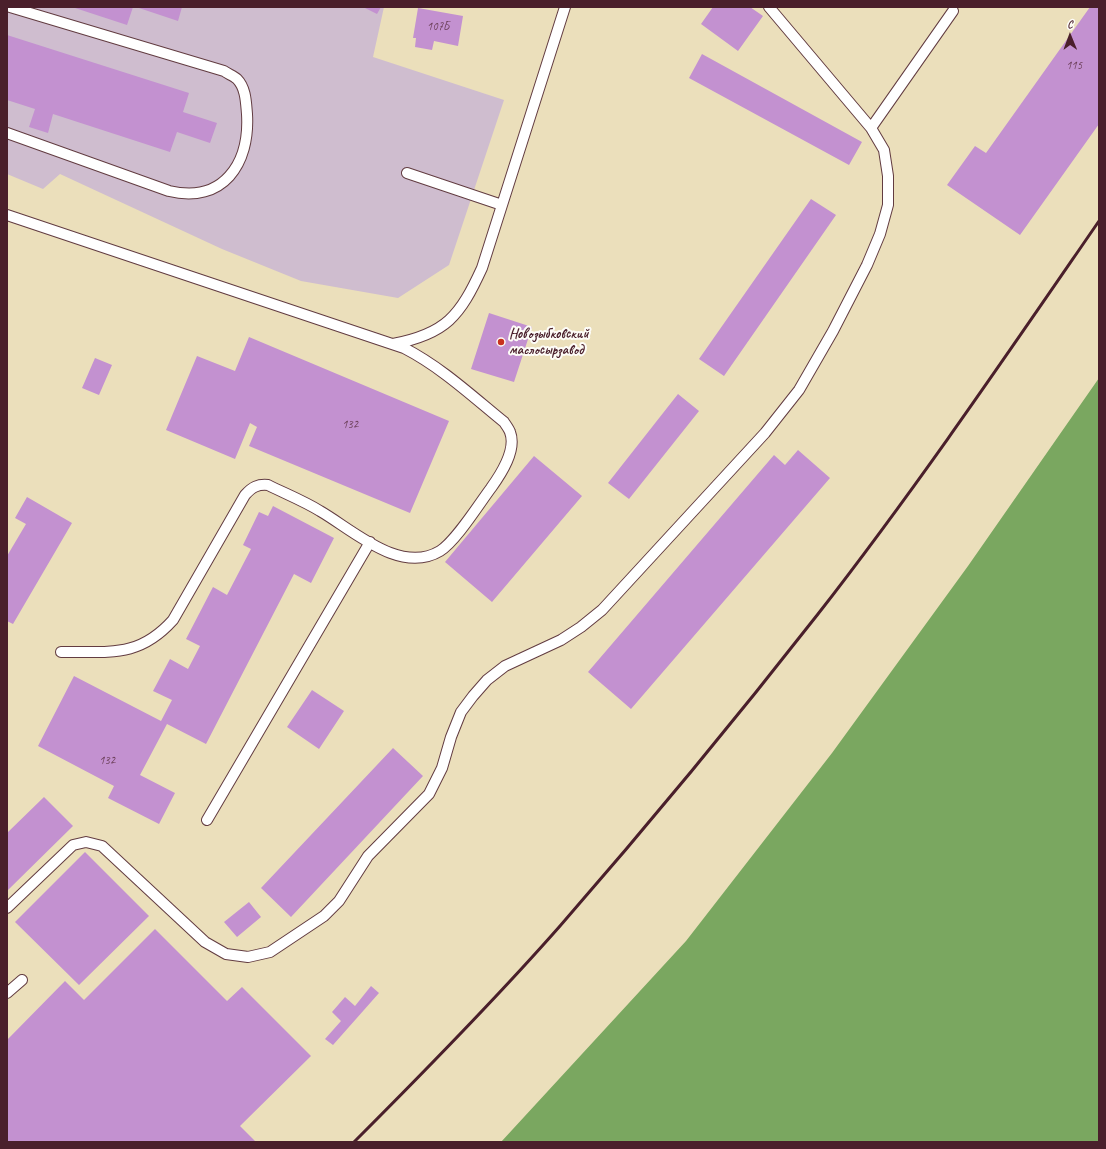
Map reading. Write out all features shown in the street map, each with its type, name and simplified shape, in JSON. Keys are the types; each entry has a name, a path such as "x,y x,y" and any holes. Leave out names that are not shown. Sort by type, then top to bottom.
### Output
{"lane":[{"path":"7,133 169,191 183,194 194,194 214,189 226,180 235,170 246,140 247,121 243,89 237,79 224,72 10,7"},
{"path":"393,344 416,340 436,331 450,320 463,306 482,268 565,7"},
{"path":"7,908 73,845 86,842 102,846 205,942 226,954 248,958 270,952 324,916 339,901 368,856 429,794 442,768 451,737 461,712 487,680 505,666 561,640 581,627 602,610 765,433 798,390 833,331 867,265 880,234 888,205 888,176 884,150 871,128 769,7"},
{"path":"871,128 953,11"},
{"path":"407,173 502,205"},
{"path":"7,215 393,344 422,358 498,417 510,432 512,442 510,453 497,480 450,542 441,551 430,556 407,558 393,555 310,505 268,486 256,486 244,495 173,620 162,632 140,646 126,650 61,652"},
{"path":"207,820 370,542"},
{"path":"7,993 22,980"}],"shaded area":[{"path":"7,7 384,7 373,57 504,100 449,265 398,298 301,281 222,249 60,174 43,189 7,174"}],"green space":[{"path":"1099,378 1099,1142 501,1142 686,941 832,753 968,566"}],"building":[{"path":"72,7 133,7 127,25"},
{"path":"136,7 182,7 178,21"},
{"path":"363,7 381,7 377,14"},
{"path":"713,7 750,7 763,16 738,51 701,24"},
{"path":"1090,7 1099,7 1099,124 1020,235 947,185 975,146 986,153"},
{"path":"418,8 463,16 458,46 434,41 432,50 415,47 416,38 413,38"},
{"path":"7,35 189,93 183,112 217,123 210,143 177,132 170,152 53,114 48,133 29,127 35,109 7,100"},
{"path":"702,54 862,142 849,165 689,78"},
{"path":"811,199 836,215 724,376 699,359"},
{"path":"489,313 532,327 514,382 471,369"},
{"path":"249,337 449,421 410,513 249,446 257,427 250,423 235,459 166,430 197,356 235,371"},
{"path":"95,358 112,365 99,395 82,388"},
{"path":"678,394 699,411 629,499 608,483"},
{"path":"798,450 830,478 631,709 588,672 774,455 785,465"},
{"path":"534,456 582,496 492,602 445,562"},
{"path":"27,497 72,523 13,624 7,621 7,556 26,524 15,518"},
{"path":"273,506 334,538 311,583 294,574 206,744 167,724 140,775 175,793 159,824 108,798 114,786 38,746 74,676 161,721 172,700 153,691 170,659 188,669 200,646 186,639 213,587 227,595 251,549 243,545 259,512 268,516"},
{"path":"312,690 344,711 319,749 287,727"},
{"path":"393,748 423,776 291,917 261,888"},
{"path":"44,797 73,826 7,891 7,833"},
{"path":"85,852 149,916 79,985 15,922"},
{"path":"249,902 261,917 237,937 224,922"},
{"path":"155,929 227,1001 242,987 311,1056 240,1126 256,1142 7,1142 7,1040 65,981 84,1000"},
{"path":"371,986 379,993 333,1045 325,1039 341,1021 332,1012 345,997 355,1006"}],"railway":[{"path":"354,1142 510,982 626,849 755,693 818,614 891,518 962,419 1099,221"}],"place":[{"name":"Новозыбковский маслосырзавод","path":"501,342"}]}
